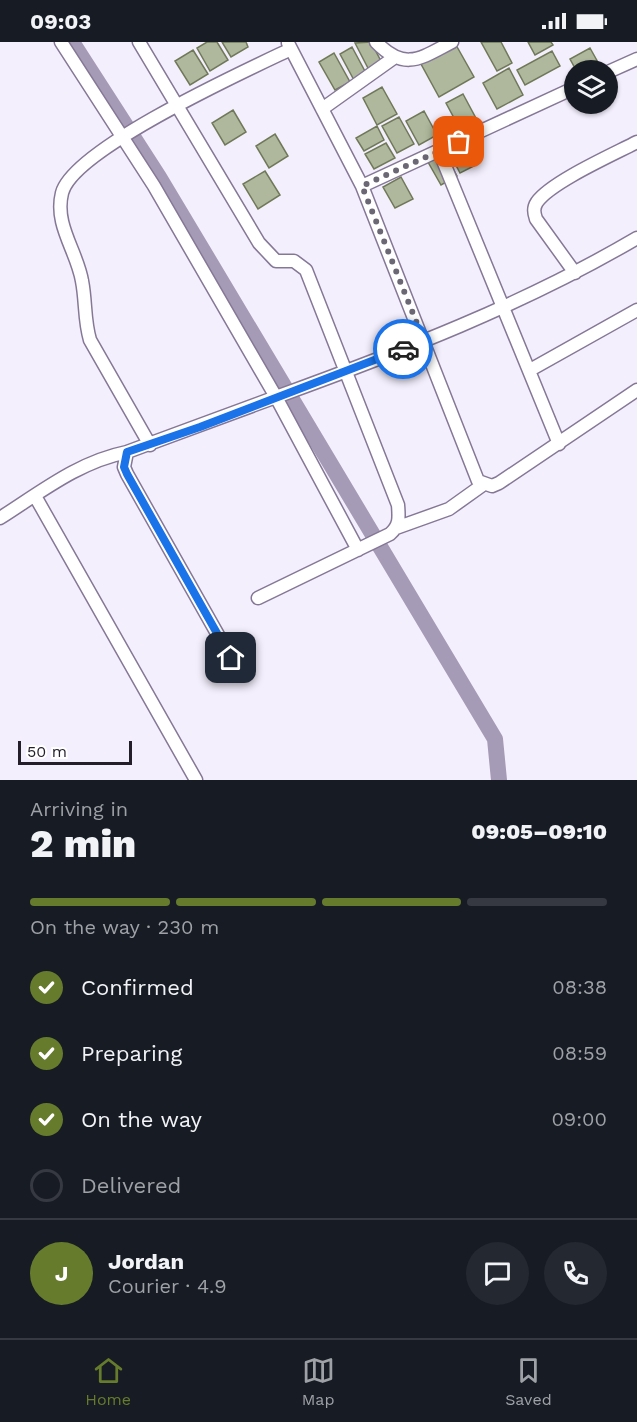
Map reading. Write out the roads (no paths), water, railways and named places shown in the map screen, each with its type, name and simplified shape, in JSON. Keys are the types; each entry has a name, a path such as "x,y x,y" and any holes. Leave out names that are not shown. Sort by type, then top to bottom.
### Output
{"street":[{"path":"61,42 129,133 154,186 279,396 364,547"},
{"path":"139,42 268,254 276,261 294,261 306,270 398,505 399,519 393,531"},
{"path":"376,42 394,57 407,62 452,42"},
{"path":"150,446 90,340 84,322 82,280 64,231 60,209 62,191 73,175 129,133 176,104 289,45 362,186 474,474 484,484"},
{"path":"322,109 394,57"},
{"path":"618,68 637,59"},
{"path":"362,186 564,93"},
{"path":"575,273 536,219 533,211 537,201 551,189 637,142"},
{"path":"439,151 559,444"},
{"path":"0,518 86,464 150,446 424,341 503,308 575,273 637,238"},
{"path":"530,370 637,310"},
{"path":"258,598 393,531 449,509 484,484 499,483 637,390"},
{"path":"127,452 124,467 127,474 231,658"},
{"path":"35,496 196,780"}],"waterway":[{"path":"72,42 159,177 495,739 499,780"}]}
